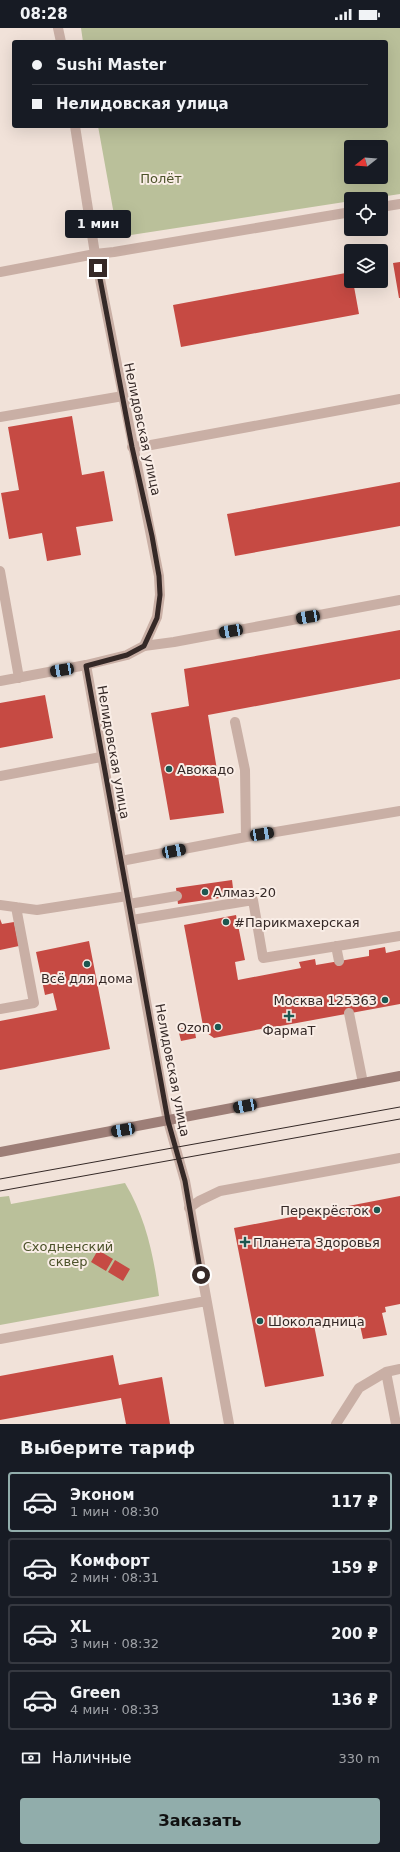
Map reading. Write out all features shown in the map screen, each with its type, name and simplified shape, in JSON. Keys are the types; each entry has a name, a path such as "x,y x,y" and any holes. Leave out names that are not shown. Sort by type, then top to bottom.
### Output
{"main road":[{"path":"0,1152 400,1076"}],"street":[{"path":"58,28 61,40"},
{"name":"Нелидовская улица","path":"75,128 95,254 132,447 159,576 160,595 157,618 144,646"},
{"path":"388,206 400,204"},
{"path":"0,272 95,254 344,213"},
{"path":"0,417 123,396"},
{"path":"132,447 151,445 400,399"},
{"path":"0,571 19,678"},
{"path":"0,681 86,666 127,655 144,646 174,642 400,600"},
{"name":"Нелидовская улица","path":"86,666 101,757 168,1121 185,1181 229,1424"},
{"path":"235,722 245,770 246,837"},
{"path":"0,776 101,757"},
{"path":"121,861 246,837 400,811"},
{"path":"0,905 37,910 177,896"},
{"path":"132,920 253,900 263,958 400,936"},
{"path":"0,1009 34,1003 16,907"},
{"path":"336,946 339,961"},
{"path":"349,1013 363,1083"},
{"path":"189,1208 199,1201 220,1191 400,1158"},
{"path":"0,1339 206,1301"},
{"path":"336,1424 359,1388 386,1372 400,1369"},
{"path":"386,1372 396,1424"}],"green space":[{"name":"Полёт","path":"81,28 400,28 400,194 388,196 388,192 344,192 344,202 118,237 98,128 388,128 388,40 83,40"},
{"name":"Сходненский сквер","path":"125,1183 144,1224 152,1252 159,1296 0,1325 0,1197 9,1196 11,1204"}],"building":[{"path":"400,262 400,298 399,298 393,263"},
{"path":"344,273 344,288 354,288 359,314 181,347 173,305"},
{"path":"72,416 82,475 104,471 113,521 76,527 81,555 47,561 42,533 9,539 1,493 19,490 8,427"},
{"path":"400,482 400,526 235,556 227,514"},
{"path":"400,630 400,679 208,715 224,813 170,820 151,713 189,706 184,669"},
{"path":"45,695 53,738 0,748 0,703"},
{"name":"Алмаз-20","path":"232,880 234,896 178,904 176,888"},
{"path":"236,915 245,960 235,962 238,980 301,968 299,962 315,959 316,965 369,956 369,950 385,947 386,953 400,950 400,1004 275,1027 272,1031 265,1032 261,1029 214,1038 204,1031 184,925"},
{"path":"0,919 2,924 14,922 19,946 0,950"},
{"path":"89,941 110,1049 0,1070 0,1021 57,1010 53,993 45,995 36,952"},
{"path":"194,1026 196,1038 181,1041 178,1029"},
{"path":"400,1196 400,1304 385,1307 386,1312 382,1313 387,1335 363,1339 358,1316 314,1325 324,1376 265,1387 234,1228"},
{"path":"98,1250 113,1259 106,1271 91,1262"},
{"path":"115,1260 130,1269 123,1281 108,1272"},
{"path":"113,1355 119,1385 162,1377 170,1424 126,1424 121,1398 0,1420 0,1376"}],"tram line":[{"path":"0,1179 400,1107"},
{"path":"0,1191 400,1119"}],"place":[{"name":"Авокадо","path":"169,769"},
{"name":"Алмаз-20","path":"205,892"},
{"name":"#Парикмахерская","path":"226,922"},
{"name":"Всё для дома","path":"87,964"},
{"name":"Москва 125363","path":"385,1000"},
{"name":"ФармаТ","path":"289,1016"},
{"name":"Ozon","path":"218,1027"},
{"name":"Перекрёсток","path":"377,1210"},
{"name":"Планета Здоровья","path":"245,1242"},
{"name":"Шоколадница","path":"260,1321"}],"route":[{"path":"98,268 132,447 152,536 159,576 160,595 157,618 144,646 127,655 86,666 101,757 168,1121 185,1181 201,1275"}]}
